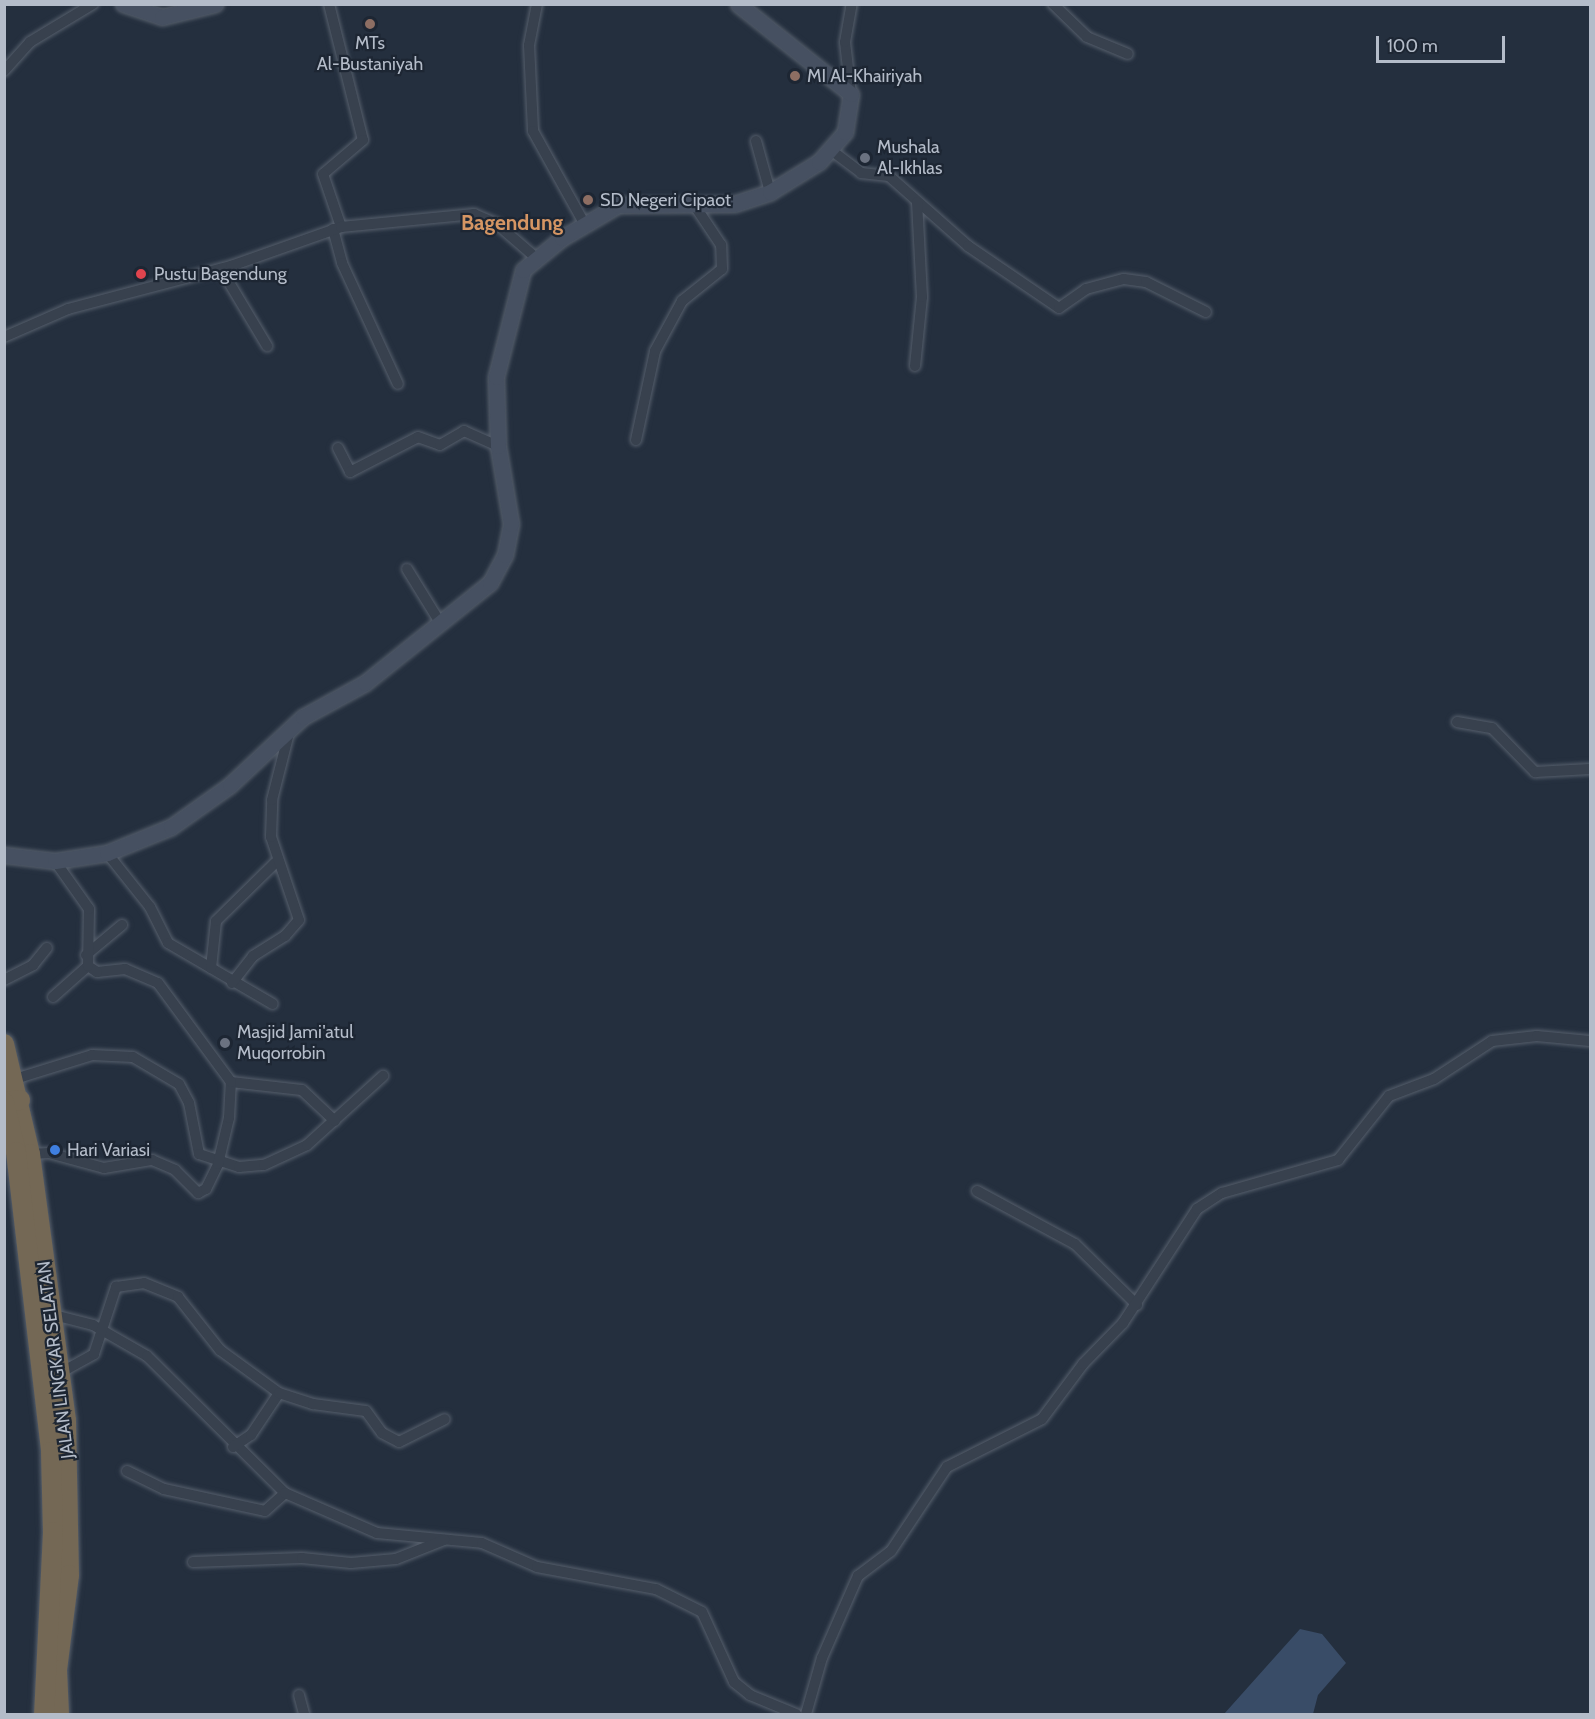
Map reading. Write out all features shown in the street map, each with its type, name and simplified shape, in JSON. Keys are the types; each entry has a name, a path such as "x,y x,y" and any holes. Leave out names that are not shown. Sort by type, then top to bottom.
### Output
{"highway":[{"name":"JALAN LINGKAR SELATAN","path":"4,1044 15,1079 12,1101 60,1373 68,1437 69,1575 57,1670 59,1714"},
{"name":"JALAN LINGKAR SELATAN","path":"12,1101 30,1154 30,1213"},
{"name":"JALAN LINGKAR SELATAN","path":"34,1235 51,1452 53,1532 44,1714"}],"street":[{"path":"4,71 30,42 93,4"},
{"path":"123,4 183,16 214,4"},
{"path":"329,4 363,140 323,174 337,228 342,263 398,384"},
{"path":"537,4 529,45 533,132 584,223"},
{"path":"738,4 851,94"},
{"path":"7,859 55,861 107,853 186,818 290,729 365,684 490,583 505,555 511,524 498,446 496,377 502,339 517,281 535,257 584,223 633,203 695,206 734,204 770,192 797,178 831,150 845,132 851,94 845,42 852,4"},
{"path":"1053,4 1087,37 1128,54"},
{"path":"756,141 770,192"},
{"path":"831,150 861,174 889,176 968,246 1059,308 1086,289 1124,279 1146,282 1206,312"},
{"path":"915,366 922,297 917,202"},
{"path":"636,440 655,351 682,301 722,269 721,245 695,206"},
{"path":"4,337 68,309 221,269 337,228 474,214 497,224 535,257"},
{"path":"221,269 267,346"},
{"path":"338,448 350,472 418,437 440,445 464,431 498,446"},
{"path":"407,568 441,624"},
{"path":"1457,722 1492,728 1535,772 1590,770"},
{"path":"232,983 253,956 285,936 299,920 275,863 272,800 290,729"},
{"path":"107,853 150,907 163,939 232,983 273,1004"},
{"path":"30,1154 49,1153 104,1168 152,1160 175,1170 195,1192 206,1189 218,1164 231,1082 159,983 126,969 97,972 87,960 89,909 55,861"},
{"path":"211,968 216,921 275,863"},
{"path":"53,997 122,925"},
{"path":"4,980 33,964 47,948"},
{"path":"806,1714 822,1658 858,1576 898,1540 941,1473 1037,1424 1137,1305 1184,1222 1222,1193 1338,1160 1389,1096 1434,1079 1492,1041 1537,1036 1590,1041"},
{"path":"15,1079 92,1055 133,1058 179,1084 189,1103 200,1154 218,1164 264,1165 282,1159 335,1121 383,1076"},
{"path":"231,1082 302,1090 335,1121"},
{"path":"977,1191 1075,1244 1137,1305"},
{"path":"60,1373 84,1363 105,1330 116,1287 144,1283 178,1297 220,1350 279,1393 313,1404 366,1411 382,1433 399,1442 445,1419"},
{"path":"50,1314 105,1330 147,1356 233,1447 285,1493 377,1533 482,1543 537,1567 681,1598 702,1612 734,1682 796,1714"},
{"path":"233,1447 251,1435 279,1393"},
{"path":"128,1471 164,1489 265,1511 285,1493"},
{"path":"193,1563 302,1558 351,1563 396,1558 446,1539"},
{"path":"299,1695 304,1714"}],"water":[{"path":"1300,1629 1322,1634 1346,1663 1318,1695 1313,1714 1224,1714"}],"place":[{"name":"MTs Al-Bustaniyah","path":"370,24"},
{"name":"MI Al-Khairiyah","path":"795,76"},
{"name":"Mushala Al-Ikhlas","path":"865,158"},
{"name":"SD Negeri Cipaot","path":"588,200"},
{"name":"Pustu Bagendung","path":"141,274"},
{"name":"Masjid Jami'atul Muqorrobin","path":"225,1043"},
{"name":"Hari Variasi","path":"55,1150"}],"district":[{"name":"Bagendung","path":"512,223"}]}
